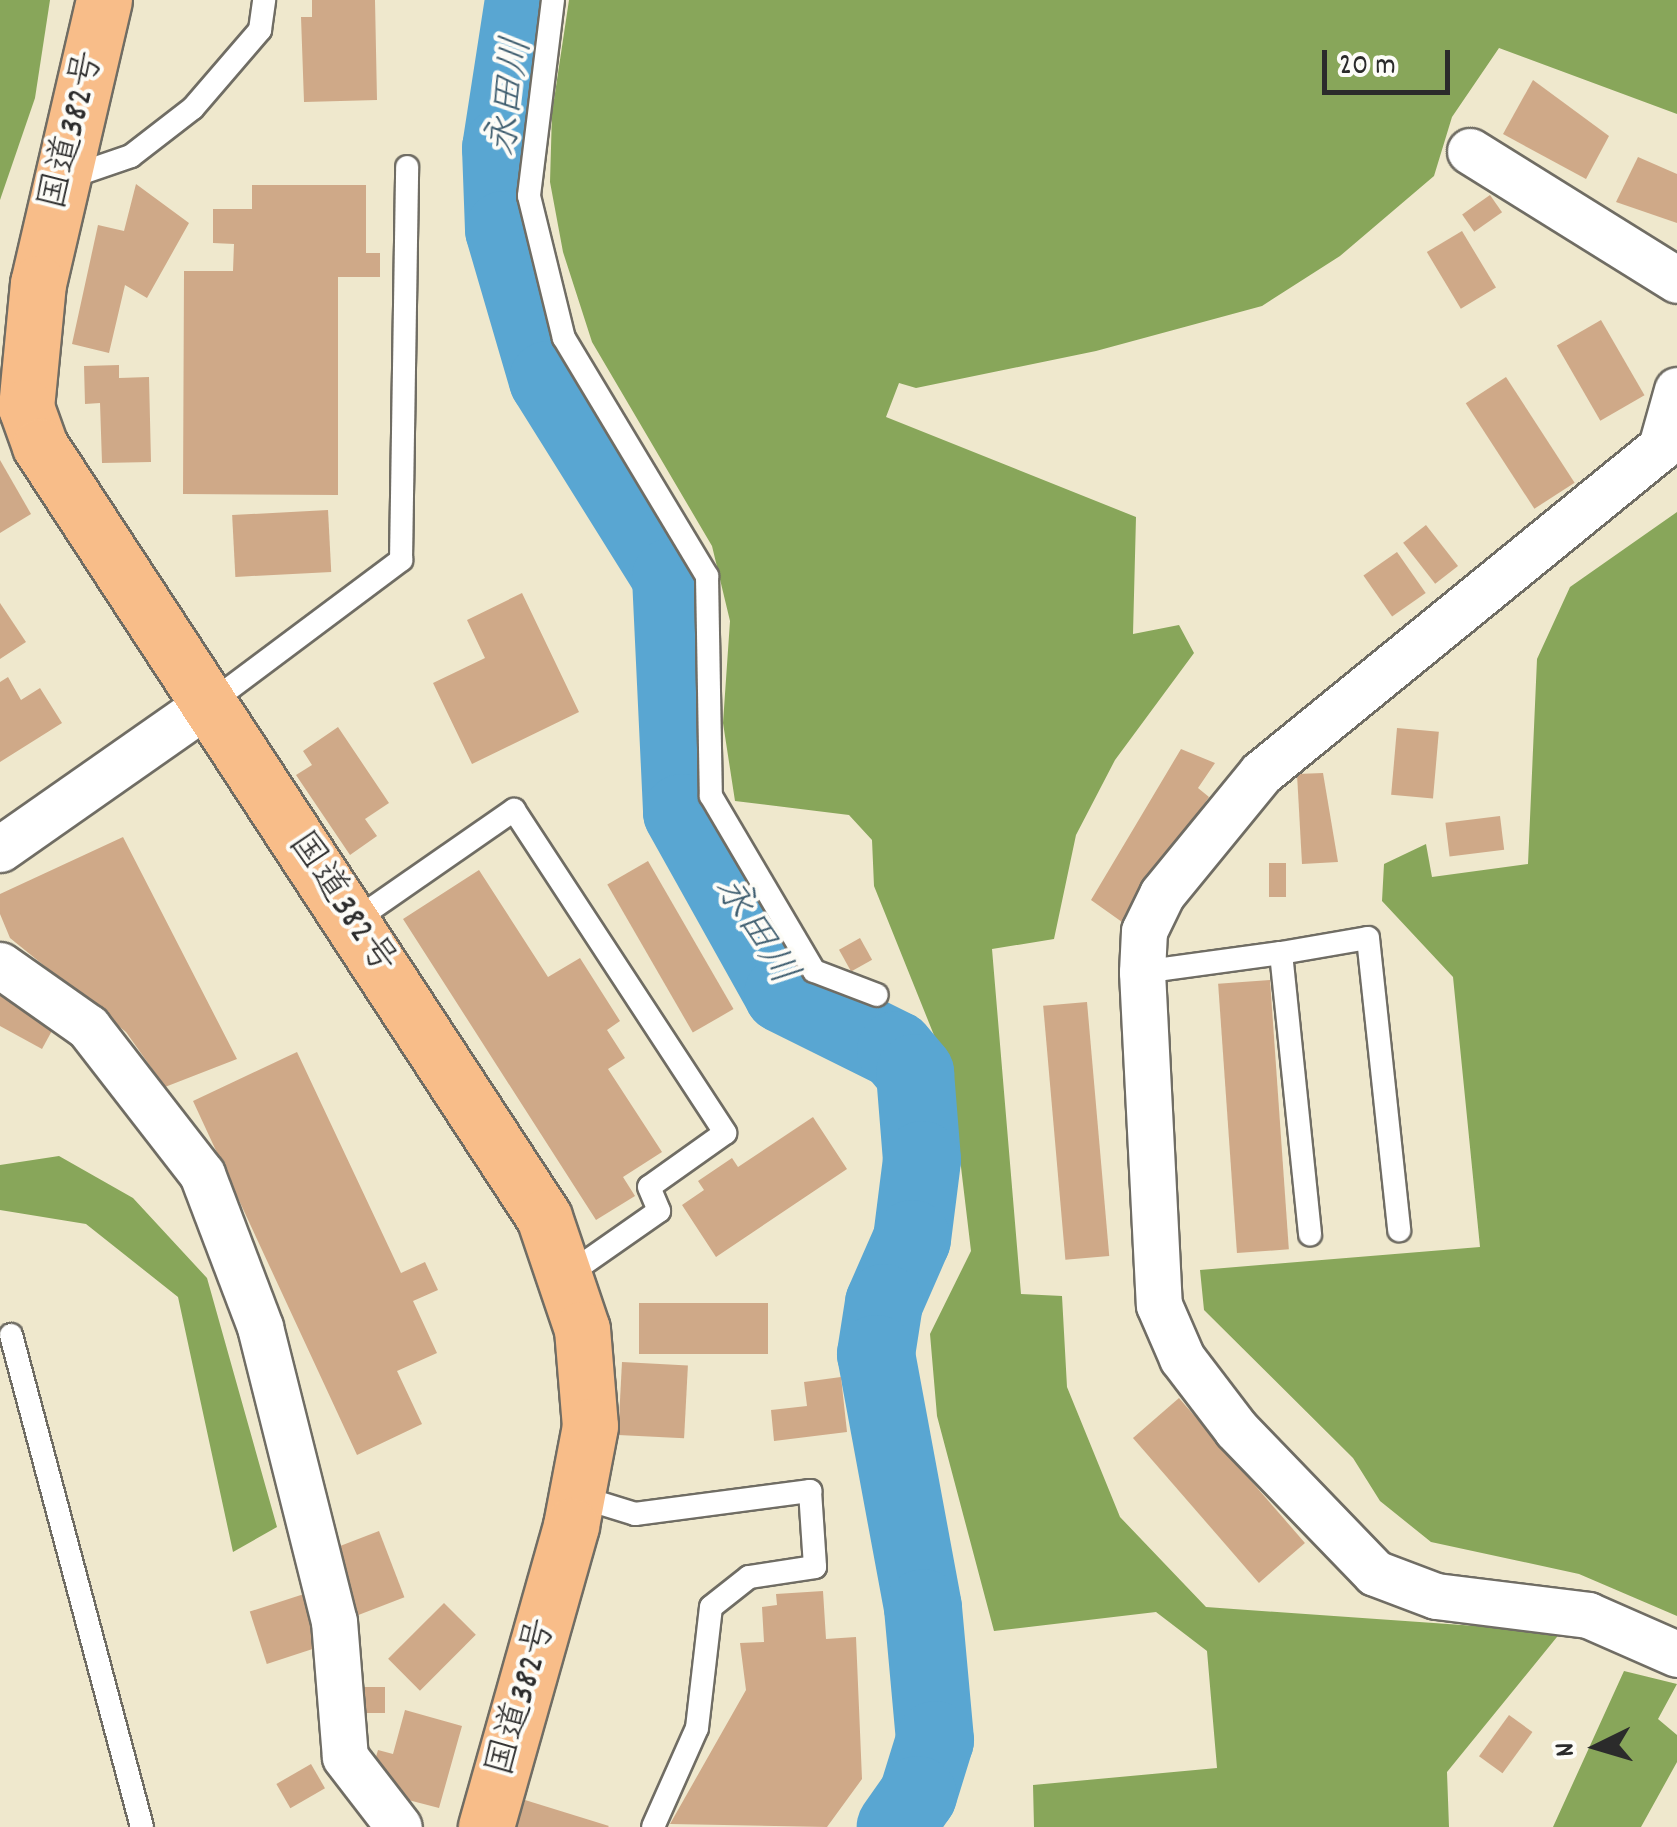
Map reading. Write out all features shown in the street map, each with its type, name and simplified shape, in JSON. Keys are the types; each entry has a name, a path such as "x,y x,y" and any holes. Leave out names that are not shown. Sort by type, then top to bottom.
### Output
{"highway":[{"name":"国道382号","path":"104,0 60,180 13,411 40,446 203,707 354,920 544,1216 569,1274 592,1383 577,1496 486,1827"}],"street":[{"path":"1470,152 1677,280"},
{"path":"1677,390 1661,447 1648,459 1580,521 1370,675 1261,772 1162,894 1144,931 1142,972 1159,1305 1182,1358 1236,1429 1374,1573 1436,1596 1588,1615 1677,1654"},
{"path":"0,849 203,707"},
{"path":"0,965 88,1027 202,1174 260,1327 334,1621 345,1756 400,1827"}],"lane":[{"path":"60,180 131,156 193,108 252,42 264,0"},
{"path":"553,0 530,196 564,338 707,576 711,796 814,971 877,995"},
{"path":"203,707 400,560 407,167"},
{"path":"354,920 514,810 725,1134 649,1187 658,1211 569,1274"},
{"path":"1142,972 1282,954 1368,938 1399,1230"},
{"path":"1282,954 1310,1235"},
{"path":"11,1335 142,1827"},
{"path":"577,1496 635,1514 810,1491 815,1567 749,1577 711,1607 697,1728 652,1827"}],"green space":[{"path":"0,0 50,0 35,98 0,200"},
{"path":"569,0 1677,0 1677,114 1499,48 1452,117 1434,176 1340,256 1262,306 1096,351 916,388 899,383 886,417 1136,517 1133,634 1179,625 1194,653 1115,760 1076,835 1054,939 992,949 1021,1294 1062,1296 1067,1387 1120,1517 1206,1607 1561,1632 1447,1772 1449,1827 1034,1827 1033,1785 1217,1768 1207,1651 1156,1612 994,1631 937,1416 930,1334 971,1251 950,1075 874,886 872,840 849,815 735,801 723,723 730,621 712,546 592,342 563,252 550,182 552,113"},
{"path":"1677,512 1677,1616 1579,1574 1431,1542 1380,1501 1353,1458 1204,1310 1200,1270 1480,1247 1453,977 1382,901 1384,864 1426,844 1432,877 1528,864 1537,659 1570,587"},
{"path":"59,1156 133,1198 207,1278 277,1527 233,1552 178,1297 86,1224 0,1210 0,1165"},
{"path":"1624,1671 1677,1684 1658,1719 1677,1735 1677,1762 1641,1827 1553,1827"}],"building":[{"path":"312,0 375,0 377,100 304,102 301,17 312,17"},
{"path":"1533,80 1609,136 1586,179 1503,134"},
{"path":"1638,157 1677,174 1677,223 1616,202"},
{"path":"136,184 189,223 147,298 125,285 109,353 72,344 98,225 124,231"},
{"path":"252,185 366,185 366,253 380,253 380,277 338,277 338,495 183,494 184,271 233,271 234,244 213,243 213,209 252,209"},
{"path":"1490,195 1502,212 1474,232 1462,215"},
{"path":"1462,231 1496,288 1461,309 1427,252"},
{"path":"1601,320 1644,395 1600,421 1557,346"},
{"path":"119,365 119,378 149,377 151,462 102,463 100,403 85,404 84,366"},
{"path":"1506,377 1575,483 1534,509 1466,403"},
{"path":"0,460 31,514 0,533"},
{"path":"328,510 331,572 235,577 232,515"},
{"path":"1426,525 1458,566 1435,584 1403,543"},
{"path":"1397,552 1426,593 1392,616 1363,576"},
{"path":"522,593 579,712 472,764 433,683 485,658 467,620"},
{"path":"0,603 26,642 0,659"},
{"path":"8,677 21,700 40,688 62,723 0,762 0,682"},
{"path":"338,727 389,803 365,819 377,836 350,855 296,775 312,765 303,751"},
{"path":"1397,728 1439,732 1433,798 1391,795"},
{"path":"1181,749 1215,763 1198,788 1209,797 1122,922 1091,900"},
{"path":"1323,773 1338,862 1302,864 1297,774"},
{"path":"1500,816 1504,850 1450,856 1445,823"},
{"path":"123,837 237,1059 165,1087 126,1032 10,938 0,914 0,894"},
{"path":"648,861 734,1009 693,1033 607,884"},
{"path":"1269,863 1286,863 1286,897 1269,897"},
{"path":"479,870 548,977 580,958 620,1021 607,1030 625,1058 608,1069 662,1152 623,1177 635,1196 596,1220 403,919"},
{"path":"860,938 872,960 851,972 839,950"},
{"path":"1270,980 1289,1249 1237,1253 1218,984"},
{"path":"0,983 54,1027 42,1049 0,1026"},
{"path":"1087,1002 1109,1256 1065,1260 1043,1006"},
{"path":"297,1052 401,1273 425,1262 438,1290 413,1301 437,1353 397,1371 422,1424 357,1455 193,1101"},
{"path":"813,1117 847,1169 716,1257 682,1205 704,1190 698,1181 732,1158 738,1167"},
{"path":"639,1303 768,1303 768,1354 639,1354"},
{"path":"622,1362 688,1365 684,1438 618,1435"},
{"path":"841,1377 847,1432 774,1441 771,1410 807,1406 804,1382"},
{"path":"1179,1398 1305,1543 1259,1583 1133,1438"},
{"path":"379,1531 404,1597 358,1615 332,1549"},
{"path":"823,1591 826,1639 856,1637 862,1779 827,1827 670,1824 746,1690 740,1643 764,1642 762,1607 777,1605 776,1594"},
{"path":"304,1594 321,1646 267,1664 250,1612"},
{"path":"444,1603 476,1635 420,1691 388,1659"},
{"path":"357,1687 385,1687 385,1713 357,1713"},
{"path":"405,1710 462,1726 439,1808 393,1796 373,1767 378,1750 393,1754"},
{"path":"1509,1715 1532,1732 1502,1773 1479,1756"},
{"path":"311,1764 325,1788 290,1808 276,1784"},
{"path":"525,1800 609,1826 517,1827"}],"waterway":[{"name":"永田川","path":"524,0 501,148 504,230 548,380 671,577 682,813 783,994 896,1050 915,1073 922,1160 912,1239 884,1303 876,1354 923,1608 935,1740 918,1795 896,1827"}]}
